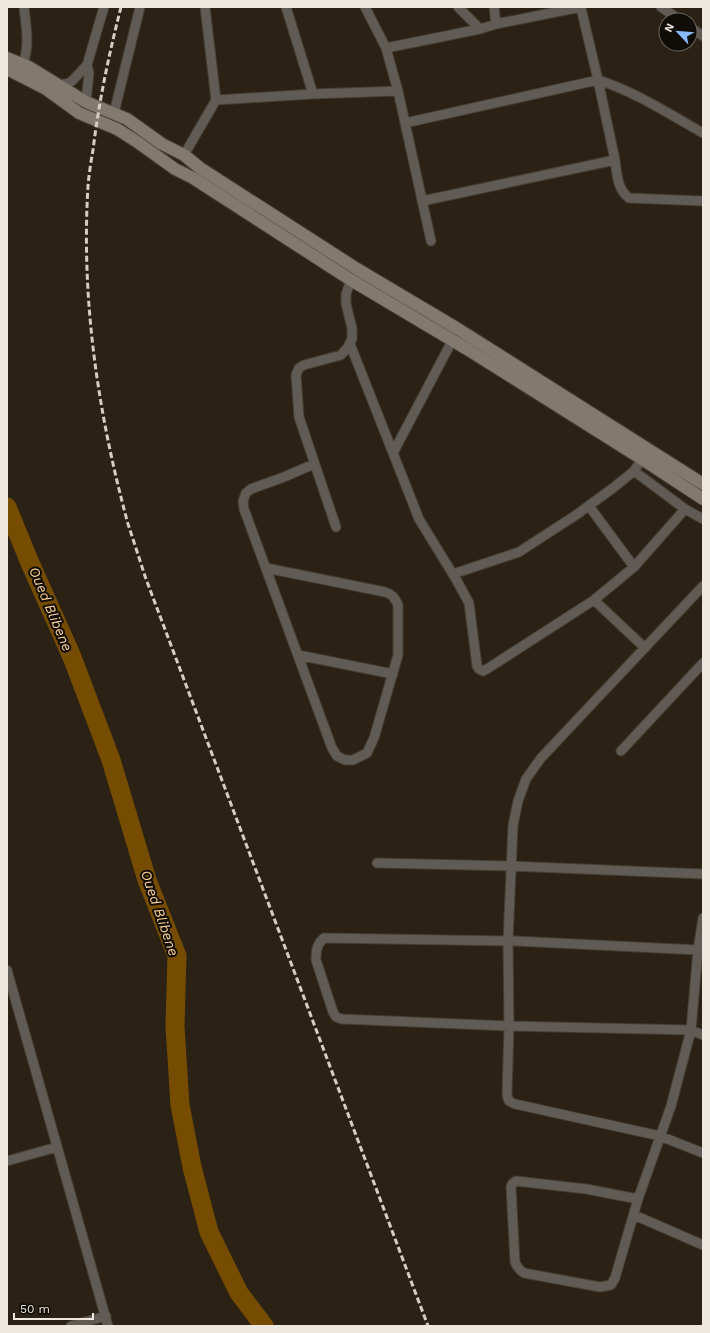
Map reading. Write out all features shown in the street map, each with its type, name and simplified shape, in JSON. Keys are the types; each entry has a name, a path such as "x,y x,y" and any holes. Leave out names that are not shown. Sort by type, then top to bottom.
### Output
{"main road":[{"path":"7,58 23,64 86,102 127,119 162,144 184,156 200,168 357,269 463,332 703,484"},
{"path":"7,69 46,89 79,113 108,124 127,134 175,169 193,178 351,280 642,459 703,499"},
{"path":"175,169 172,158 184,156"},
{"path":"451,341 444,332 446,328 452,326"},
{"path":"451,341 462,341 464,335 463,332"}],"street":[{"path":"23,64 27,52 28,42 24,7"},
{"path":"60,85 69,83 87,65 104,7"},
{"path":"114,113 140,7"},
{"path":"184,156 216,100 205,7"},
{"path":"286,7 313,94"},
{"path":"365,7 386,48 398,91 431,241"},
{"path":"458,7 480,29"},
{"path":"494,7 496,24"},
{"path":"386,48 581,7 615,160 619,187 623,194 629,198 703,201"},
{"path":"86,102 90,73 87,65"},
{"path":"405,123 598,80 633,93 703,133"},
{"path":"216,100 313,94 398,91"},
{"path":"422,201 615,160"},
{"path":"336,527 299,417 296,375 299,368 304,365 341,355 350,344 352,339 352,328 346,304 346,294 351,280"},
{"path":"393,453 451,341"},
{"path":"350,344 419,519 469,603 477,666 483,671 594,600 634,567 685,509"},
{"path":"453,574 519,552 589,506 634,471 642,459"},
{"path":"266,568 385,592 395,598 398,605 398,655 374,738 368,753 353,760 345,760 337,756 332,748 244,509 243,501 246,493 251,488 284,477 314,464"},
{"path":"634,471 685,509 703,519"},
{"path":"589,506 634,567"},
{"path":"703,586 541,758 526,779 518,800 513,825 510,866 507,1095 509,1101 515,1104 660,1136 703,1153"},
{"path":"594,600 645,648"},
{"path":"298,655 393,674"},
{"path":"621,751 703,663"},
{"path":"377,863 510,866 703,874"},
{"path":"638,1199 586,1189 514,1182 511,1187 515,1262 519,1271 600,1287 611,1285 615,1278 638,1199 671,1106 691,1030 698,950 703,918"},
{"path":"698,950 508,941 324,938 319,942 316,951 316,960 333,1012 336,1017 342,1019 509,1026 691,1030 703,1035"},
{"path":"7,970 108,1326"},
{"path":"7,1161 57,1147"},
{"path":"634,1215 703,1245"},
{"path":"71,1326 106,1316"}],"waterway":[{"name":"Oued Blibene","path":"7,507 72,657 111,760 147,880 177,956 175,1026 180,1105 192,1167 209,1232 239,1293 264,1326"}],"railway":[{"path":"121,7 108,60 98,114 88,181 86,229 87,271 94,356 100,399 117,483 128,524 146,579 428,1326"}]}
